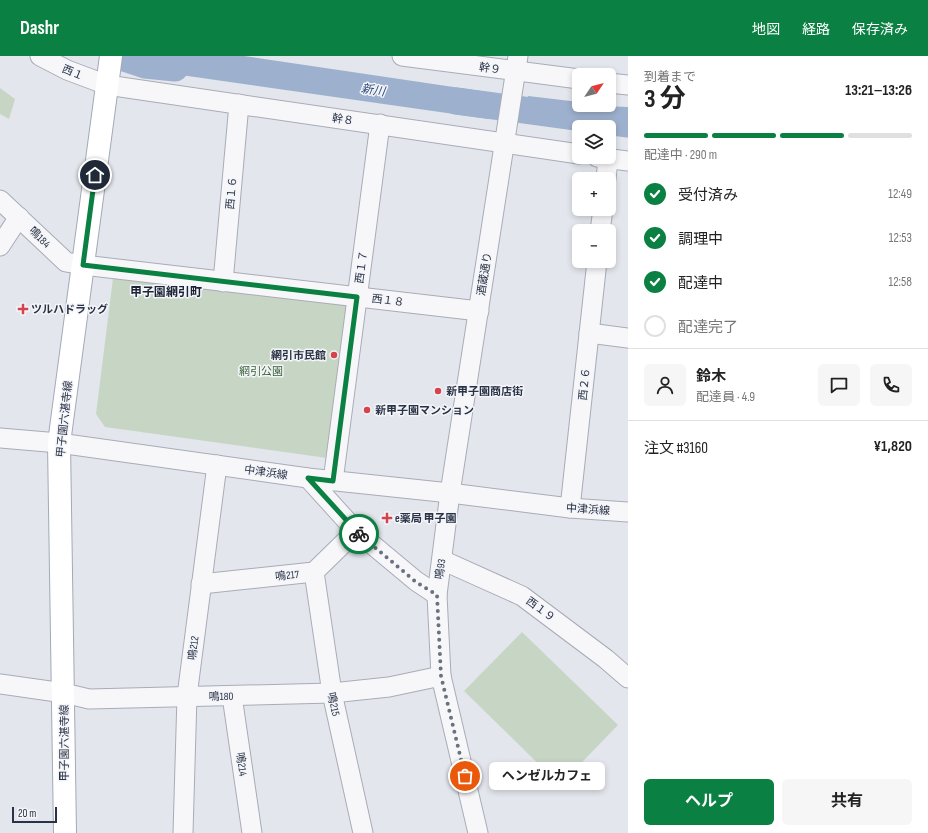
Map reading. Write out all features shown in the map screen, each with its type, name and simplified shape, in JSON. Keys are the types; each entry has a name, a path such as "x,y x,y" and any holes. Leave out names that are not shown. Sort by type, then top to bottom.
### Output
{"main road":[{"name":"甲子園六湛寺線","path":"65,833 59,443 108,71"}],"street":[{"name":"西１","path":"40,56 67,70 108,71"},
{"name":"幹９","path":"402,56 572,78"},
{"name":"幹８","path":"108,71 239,104 380,124 506,136 572,152"},
{"name":"酒蔵通り","path":"450,493 516,72"},
{"path":"616,84 628,85"},
{"name":"西１６","path":"223,282 239,104"},
{"name":"西１７","path":"333,481 380,124"},
{"path":"616,160 628,161"},
{"name":"鳴184","path":"0,200 66,262 83,265"},
{"path":"0,246 19,217"},
{"name":"西１８","path":"83,265 479,311"},
{"name":"西２６","path":"570,508 596,268"},
{"path":"589,333 628,338"},
{"name":"中津浜線","path":"0,438 59,443 333,481 450,493 570,508 628,512"},
{"name":"鳴212","path":"184,833 187,696 217,465"},
{"path":"308,478 356,531 416,582 437,595"},
{"name":"鳴93","path":"450,493 437,595 441,676 478,833"},
{"name":"鳴217","path":"201,584 314,572 356,531"},
{"name":"西１９","path":"442,560 522,596 606,659 628,678"},
{"name":"鳴215","path":"314,572 332,693 363,833"},
{"name":"鳴180","path":"0,684 64,693 89,699 332,693 389,686 441,676"},
{"name":"鳴214","path":"232,696 252,833"}],"green space":[{"path":"0,88 15,99 9,119 0,114"},
{"name":"網引公園","path":"113,278 346,303 348,310 327,458 105,427 96,414"},
{"path":"522,632 618,725 560,785 464,691"}],"water":[{"path":"141,56 244,56 494,93 489,119 139,69"},
{"path":"528,96 572,101 572,112 616,112 616,107 628,107 628,134 616,133 616,120 572,120 572,128 524,123"}],"waterway":[{"name":"新川","path":"118,56 145,65 175,68"},
{"name":"新川","path":"456,101 628,124"}],"way so far":[{"path":"359,534 416,582 437,595 441,676 465,776"}],"place":[{"name":"ツルハドラッグ","path":"23,309"},
{"name":"網引市民館","path":"334,355"},
{"name":"新甲子園商店街","path":"438,391"},
{"name":"新甲子園マンション","path":"367,410"},
{"name":"e薬局 甲子園","path":"387,518"},
{"name":"ヘンゼルカフェ","path":"465,776"}],"district":[{"name":"甲子園網引町","path":"166,292"}],"route":[{"path":"95,175 83,265 357,297 333,481 308,478 359,534"}]}
